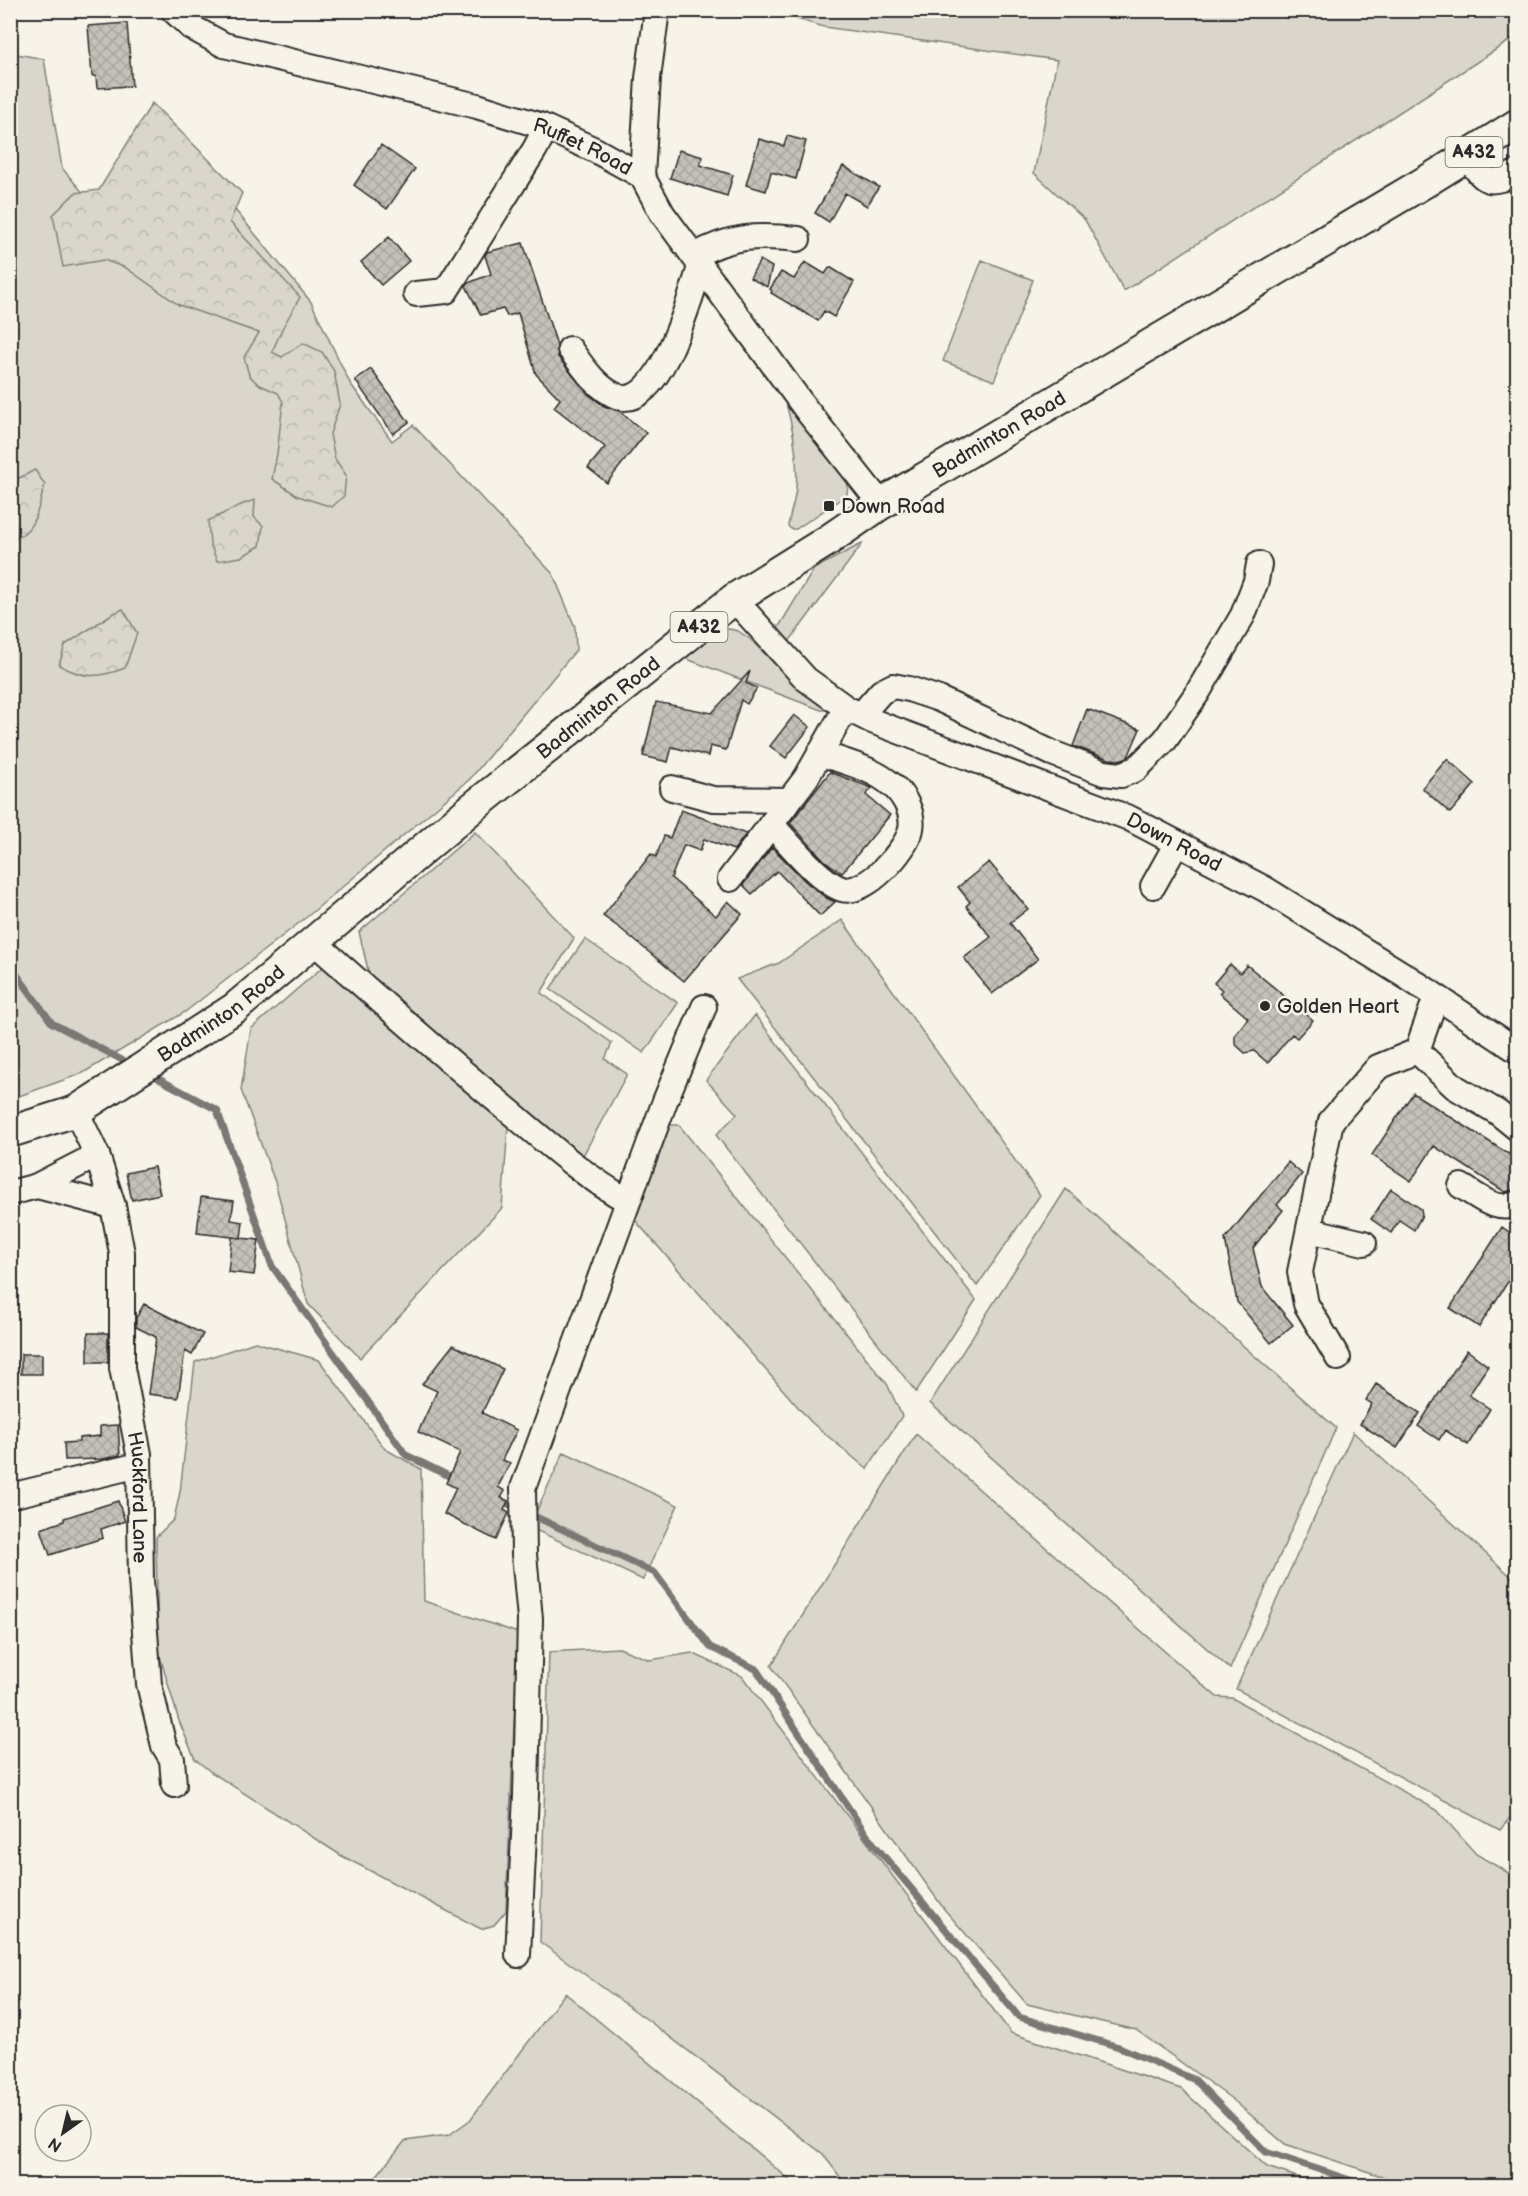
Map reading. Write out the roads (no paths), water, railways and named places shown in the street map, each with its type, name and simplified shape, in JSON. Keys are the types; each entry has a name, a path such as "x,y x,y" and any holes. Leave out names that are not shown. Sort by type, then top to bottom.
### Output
{"main road":[{"name":"Badminton Road","path":"10,1132 76,1111 235,1008 472,808 734,599 881,504 1518,124"}],"street":[{"name":"Ruffet Road","path":"172,10 191,27 224,45 477,106 546,128 595,150 642,176 662,213 808,412 881,504"},
{"path":"642,176 648,78 657,10"},
{"path":"416,294 446,291 536,149 546,128"},
{"path":"1467,156 1483,177 1491,182 1502,180 1518,172"},
{"path":"570,349 589,373 607,390 620,397 632,397 643,392 662,367 684,318 698,260 715,245 736,238 760,236 798,239"},
{"path":"730,879 806,778 820,753 854,711 893,686 939,699 1052,753 1104,773 1121,775 1136,770 1165,740 1198,692 1243,615 1256,581 1259,564"},
{"name":"Down Road","path":"734,599 806,679 854,711 1129,818 1178,843 1265,889 1518,1051"},
{"path":"771,824 829,882 844,890 859,888 878,875 900,850 911,832 912,817 905,800 892,784 878,776 820,753"},
{"path":"672,788 713,799 789,800"},
{"path":"1153,886 1178,843"},
{"path":"314,942 414,1031 555,1149 610,1191 628,1201"},
{"path":"1338,1358 1306,1304 1300,1272 1331,1121 1378,1067 1417,1051 1436,997"},
{"path":"518,1955 526,1785 530,1619 524,1554 523,1488 665,1101 704,1007"},
{"path":"1417,1051 1455,1087 1497,1112 1518,1129"},
{"name":"Huckford Lane","path":"76,1111 97,1155 113,1206 122,1253 122,1368 139,1454 141,1580 149,1684 164,1746 172,1759 174,1785"},
{"path":"10,1193 37,1186 97,1155"},
{"path":"37,1186 113,1206"},
{"path":"1461,1186 1494,1206 1506,1208 1518,1203"},
{"path":"1309,1230 1364,1243"},
{"path":"12,1492 139,1465"}],"waterway":[{"path":"10,965 52,1023 122,1060"},
{"path":"159,1079 217,1110 272,1266 406,1455 457,1480"},
{"path":"500,1500 655,1573 710,1647 756,1669 868,1837 1019,2017 1119,2047 1195,2080 1266,2152 1368,2186"}],"place":[{"name":"Down Road","path":"829,506"},
{"name":"Golden Heart","path":"1265,1006"}]}
